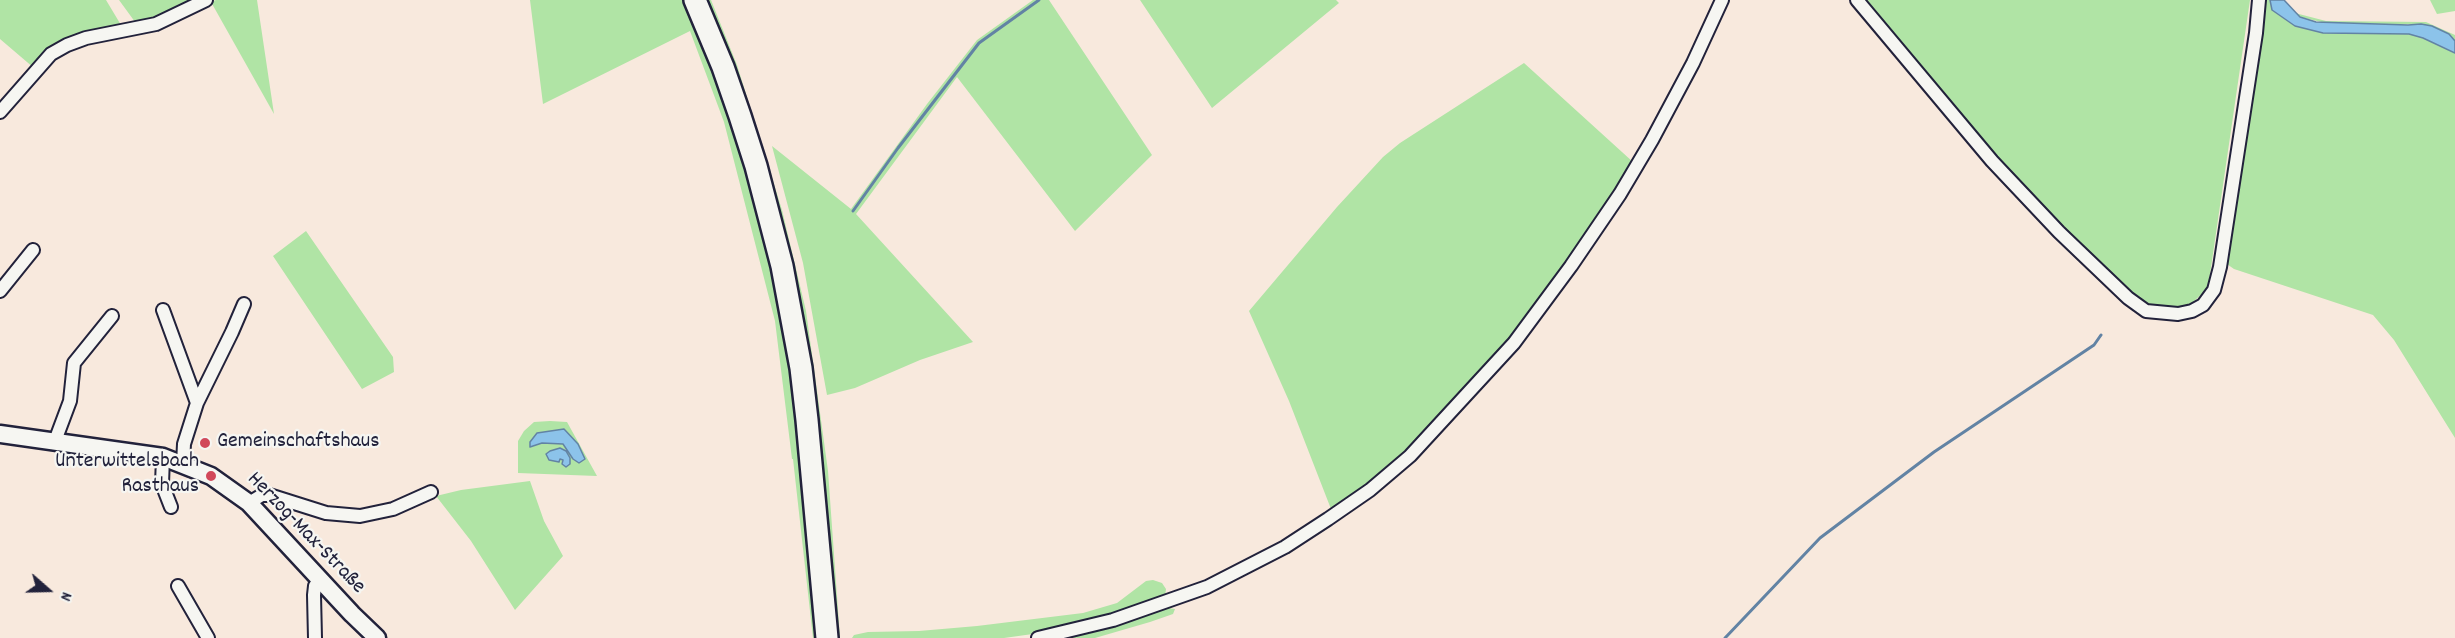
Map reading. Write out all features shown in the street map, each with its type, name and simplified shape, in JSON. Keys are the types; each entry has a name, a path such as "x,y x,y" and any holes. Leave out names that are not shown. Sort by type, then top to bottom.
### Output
{"highway":[{"path":"695,0 723,67 740,116 756,166 782,266 801,368 827,638"}],"main road":[{"name":"Herzog-Max-Straße","path":"0,434 163,457 211,476 249,503 377,638"}],"street":[{"path":"0,112 51,54 67,45 86,38 156,24 206,0"},
{"path":"1038,638 1113,620 1207,587 1284,547 1311,530 1370,489 1410,456 1514,343 1571,266 1620,194 1652,140 1694,63 1722,0"},
{"path":"1857,0 1992,161 2059,232 2128,298 2146,311 2170,314 2192,311 2203,305 2214,290 2220,267 2259,0"},
{"path":"0,291 33,250"},
{"path":"183,464 184,444 197,403 244,304"},
{"path":"163,310 197,403"},
{"path":"55,441 70,401 74,363 112,316"},
{"path":"163,457 162,484 171,507"},
{"path":"249,503 261,495 270,495 326,513 360,516 393,509 431,492"},
{"path":"315,638 314,595 315,586 320,579"},
{"path":"178,586 208,638"}],"green space":[{"path":"0,0 106,0 121,25 104,30 34,68 0,39"},
{"path":"119,0 202,0 138,26"},
{"path":"257,0 274,114 211,2"},
{"path":"530,0 686,0 731,119 773,267 792,368 819,638 813,638 775,321 724,122 690,31 543,104"},
{"path":"702,0 711,0 737,65 782,210 806,311 828,471 840,638 834,638 811,415"},
{"path":"1033,0 1049,0 1152,155 1075,231 957,77 856,214 973,342 920,360 855,388 827,395 803,263 772,146 851,209 927,104 977,40"},
{"path":"1140,0 1336,0 1339,3 1212,108"},
{"path":"1862,0 2250,0 2208,288 2191,304 2170,312 2144,304 2113,281 1996,158"},
{"path":"2263,0 2270,0 2273,10 2323,33 2409,34 2455,53 2455,438 2394,340 2373,315 2234,269 2224,262"},
{"path":"2430,0 2455,0 2455,11 2437,14"},
{"path":"2295,13 2326,21 2426,22 2455,35 2455,41 2449,34 2421,24 2330,24 2300,17"},
{"path":"1524,63 1633,162 1566,263 1508,341 1461,394 1405,451 1366,487 1331,509 1289,401 1249,311 1337,207 1383,157 1400,143"},
{"path":"306,231 393,357 394,372 362,389 273,256"},
{"path":"534,422 567,422 597,476 518,473 518,441 524,431"},
{"path":"530,481 544,521 563,556 515,610 471,541 436,496 461,490"},
{"path":"1153,580 1162,583 1166,589 1165,597 1111,616 1047,632 1004,638 852,638 854,635 868,632 919,631 977,626 1083,613 1117,603 1146,581"},
{"path":"1169,608 1175,609 1173,614 1150,622 1095,638 1066,638 1104,629"}],"water":[{"path":"2270,0 2284,0 2300,17 2316,22 2432,26 2449,34 2455,41 2455,53 2409,34 2323,33 2295,26 2272,10"},
{"path":"564,429 578,444 585,459 579,463 573,459 563,444 542,443 530,447 530,442 537,433"},
{"path":"560,448 566,451 570,458 570,464 566,467 562,464 563,460 560,459 559,462 549,460 546,454"}],"waterway":[{"path":"853,211 898,148 979,43 1039,0"},
{"path":"1725,638 1820,538 1934,452 2094,345 2101,335"}],"place":[{"name":"Gemeinschaftshaus","path":"205,443"},
{"name":"Unterwittelsbach Rasthaus","path":"211,476"}]}
